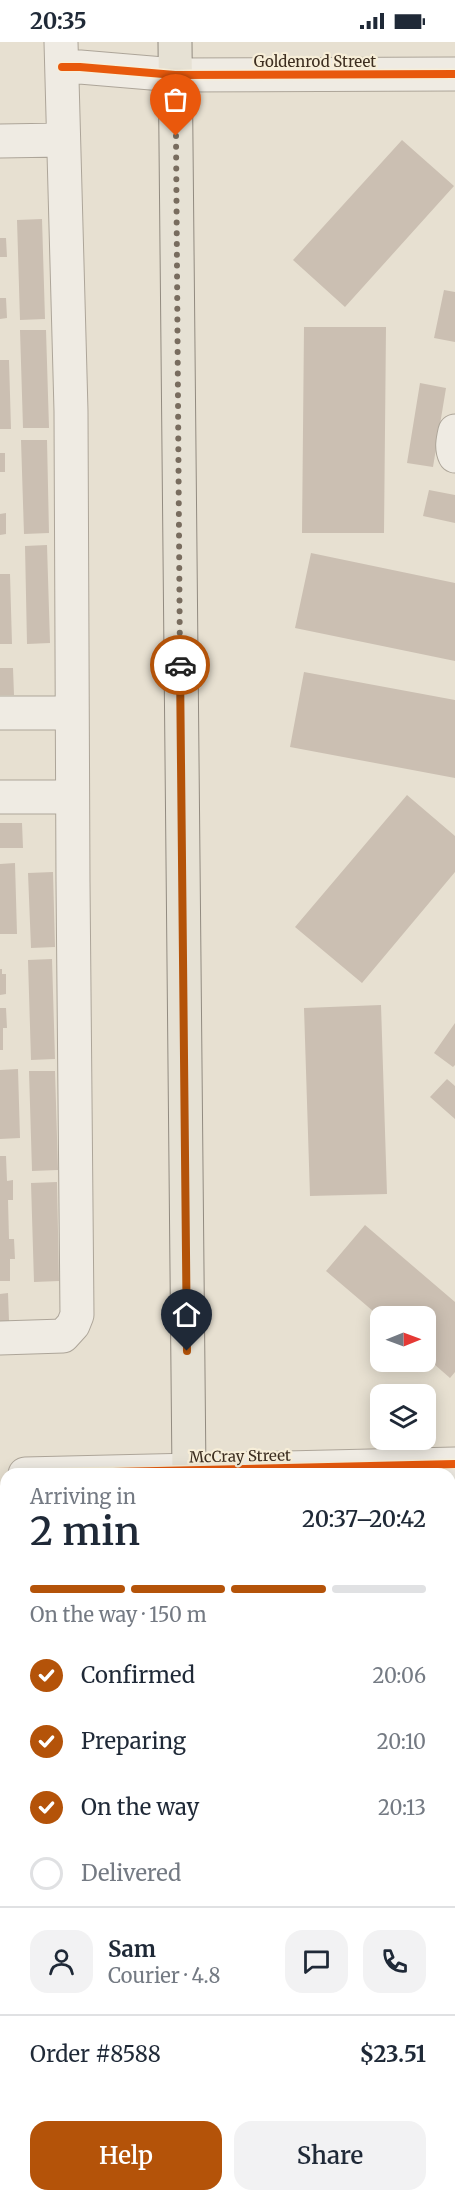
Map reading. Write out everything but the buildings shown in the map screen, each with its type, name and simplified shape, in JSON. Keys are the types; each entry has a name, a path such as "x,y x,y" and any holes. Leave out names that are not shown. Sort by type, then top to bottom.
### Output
{"main road":[{"path":"175,42 188,1468"}],"street":[{"name":"Goldenrod Street","path":"61,55 80,67 175,75 455,74"},
{"path":"0,1338 63,1336 78,1315 72,797 71,411 61,55"},
{"path":"0,141 63,140"},
{"path":"455,431 453,442 455,456"},
{"path":"0,713 72,713"},
{"path":"0,797 72,797"},
{"name":"McCray Street","path":"336,1468 455,1464"}],"cycle path":[{"path":"62,67 175,75 455,74"},
{"path":"283,1468 455,1464"}],"way so far":[{"path":"176,136 180,665"}],"route":[{"path":"180,665 187,1351"}]}
